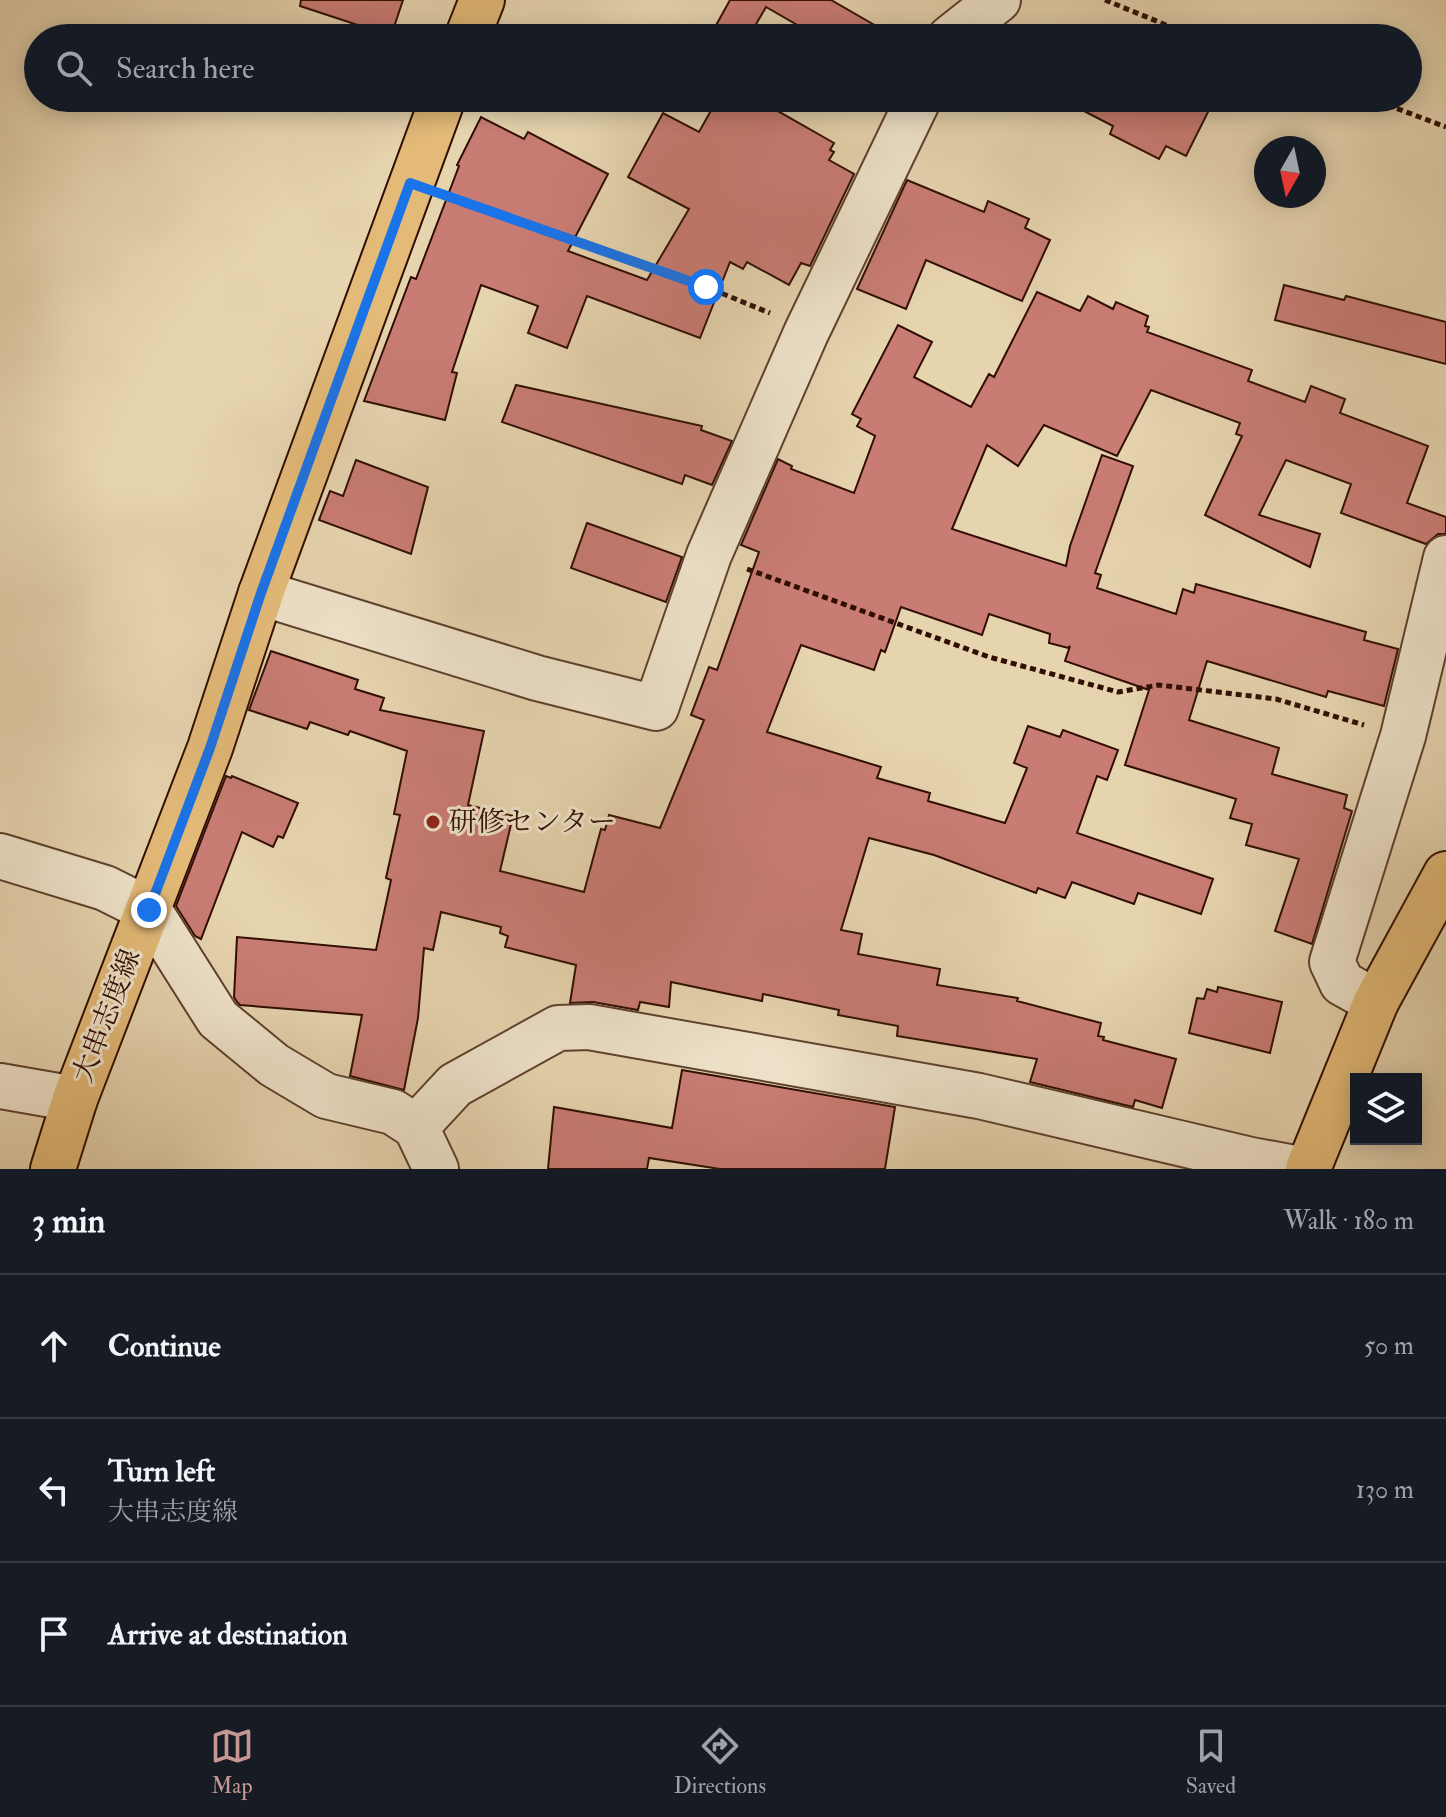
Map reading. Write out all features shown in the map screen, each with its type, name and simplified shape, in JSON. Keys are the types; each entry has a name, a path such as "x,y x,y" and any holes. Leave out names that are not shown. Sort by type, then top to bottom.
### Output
{"main road":[{"path":"473,24 482,0"},
{"name":"大串志度線","path":"53,1169 75,1099 210,748 261,593 438,112"},
{"path":"1308,1169 1376,1002 1446,874"}],"street":[{"path":"968,24 998,0"},
{"path":"261,593 509,670 656,708 709,555 806,333 912,112"},
{"path":"1376,1002 1342,983 1332,962 1420,715 1430,617 1446,558"},
{"path":"0,856 105,888 149,910 218,1019 274,1065 326,1096 393,1112 416,1127 436,1169"},
{"path":"416,1127 455,1085 558,1028 589,1027 979,1096 1300,1169"},
{"path":"0,1086 75,1099"}],"path":[{"path":"1105,0 1164,24"},
{"path":"1406,112 1446,127"},
{"path":"410,183 706,287 764,310 806,333"},
{"path":"709,555 989,657 1118,692 1159,685 1420,715"}],"building":[{"path":"301,0 403,0 395,24 355,24 300,6"},
{"path":"730,0 831,0 873,24 796,24 766,7 756,24 717,24"},
{"path":"710,112 780,112 834,143 830,150 834,152 829,160 854,174 810,266 801,263 789,285 747,262 743,269 730,262 700,338 587,296 567,348 528,333 538,306 481,285 452,372 457,373 445,420 364,401 411,277 416,279 457,165 481,117 524,139 528,132 608,174 568,251 647,280 689,209 628,177 663,113 699,132"},
{"path":"1086,112 1208,112 1186,156 1166,146 1159,159 1110,134 1113,126"},
{"path":"907,180 984,212 988,201 1029,219 1025,228 1050,240 1022,301 926,260 906,309 857,289"},
{"path":"1284,285 1344,300 1346,296 1446,322 1446,364 1275,320"},
{"path":"1037,292 1080,311 1088,296 1113,309 1116,302 1148,316 1147,332 1252,370 1248,381 1305,402 1311,386 1345,399 1340,413 1428,446 1407,503 1446,517 1446,534 1438,534 1426,544 1341,513 1351,484 1286,460 1259,515 1320,534 1310,567 1205,515 1242,436 1236,434 1240,423 1151,390 1117,456 1044,425 1018,466 987,445 952,529 1066,566 1102,455 1133,466 1095,573 1101,575 1097,588 1176,614 1183,589 1194,593 1196,584 1366,632 1364,640 1398,649 1384,706 1328,691 1326,697 1207,661 1189,720 1279,748 1272,774 1347,795 1344,808 1352,811 1312,944 1275,931 1299,859 1246,845 1252,824 1230,818 1236,799 1125,765 1149,690 1065,661 1070,646 1049,643 1050,634 989,614 982,635 901,607 885,652 881,650 874,670 801,645 767,732 881,767 877,778 930,793 928,801 1005,823 1027,768 1014,763 1028,726 1060,737 1063,730 1118,750 1107,780 1097,776 1077,833 1213,879 1201,914 1138,893 1134,904 1072,882 1065,898 1038,888 1036,893 934,855 869,838 841,930 862,934 858,954 940,969 937,985 1018,998 1017,1001 1101,1023 1098,1036 1104,1037 1103,1040 1176,1059 1162,1108 1135,1100 1133,1107 1030,1082 1037,1059 897,1036 898,1026 838,1015 839,1010 763,994 762,1001 671,982 669,1007 640,1002 638,1010 593,1002 570,1003 576,965 505,947 508,936 500,933 501,927 441,912 433,950 424,948 418,1018 404,1090 350,1076 362,1015 240,1005 237,1002 234,997 237,937 376,950 391,880 386,878 400,815 394,814 407,751 350,731 348,735 310,722 307,729 249,710 271,651 358,680 355,689 384,698 380,710 484,731 468,805 513,816 500,871 584,892 601,829 605,830 609,815 660,828 704,720 691,715 709,667 717,670 759,552 741,545 778,459 792,466 791,469 854,493 875,436 857,426 861,419 852,414 898,325 932,342 914,377 971,407 989,374 994,377"},
{"path":"516,385 702,426 701,430 732,441 712,485 685,475 682,484 502,422"},
{"path":"356,460 428,487 411,554 319,520 330,491 343,496"},
{"path":"587,523 682,557 666,602 571,568"},
{"path":"226,776 298,803 283,838 278,836 273,847 242,832 201,939 195,936 176,906"},
{"path":"1218,987 1282,1002 1270,1053 1189,1033 1197,998 1204,999 1207,989 1217,992"},
{"path":"682,1070 895,1107 885,1169 720,1169 649,1158 647,1169 548,1169 554,1107 672,1128"}],"place":[{"name":"研修センター","path":"433,822"}],"route":[{"path":"149,910 210,748 261,593 410,183 706,287"}]}
